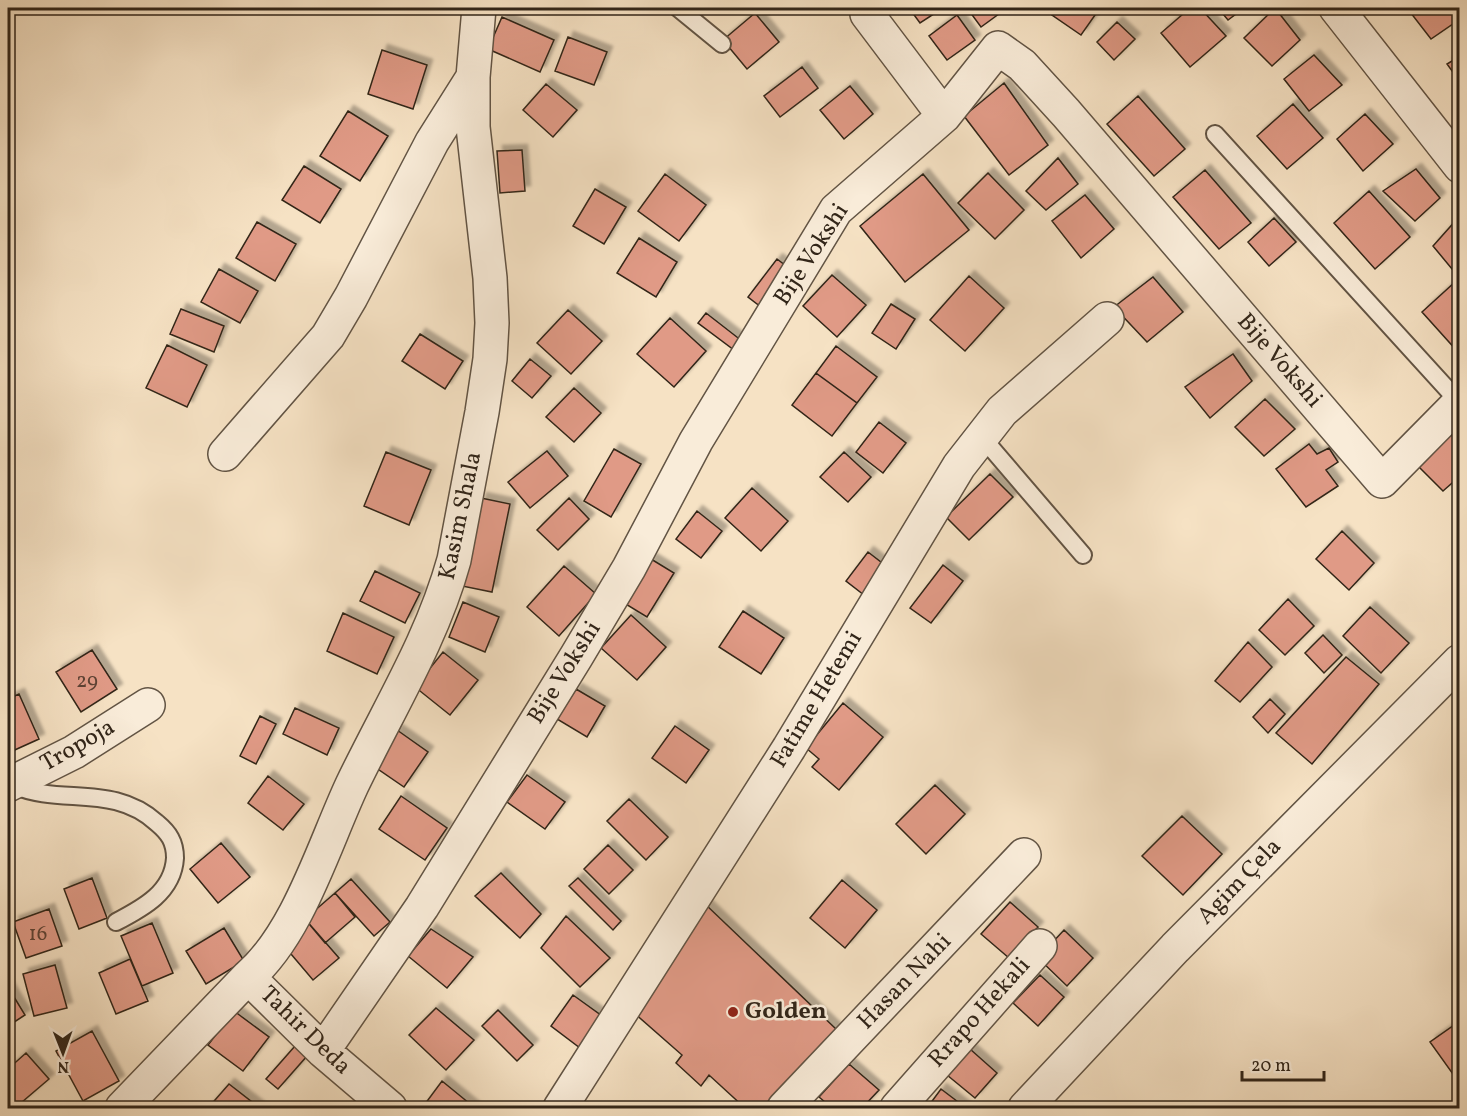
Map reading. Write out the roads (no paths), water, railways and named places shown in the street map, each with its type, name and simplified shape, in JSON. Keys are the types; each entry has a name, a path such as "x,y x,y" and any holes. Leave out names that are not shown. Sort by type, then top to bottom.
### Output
{"street":[{"path":"1336,8 1460,166"},
{"name":"Kasim Shala","path":"122,1108 248,977 267,961 285,932 358,774 425,643 446,590 454,560 490,359 492,323 490,278 473,128 473,77 482,11"},
{"path":"869,11 944,116"},
{"name":"Bije Vokshi","path":"323,1051 422,906 576,657 628,568 696,441 836,210 944,116 998,48 1022,65 1382,482 1459,402"},
{"path":"225,454 327,336 351,297 432,142 473,77"},
{"name":"Fatime Hetemi","path":"560,1108 789,748 959,466 981,436 1024,389 1107,319"},
{"name":"Agim Çela","path":"1025,1108 1175,948 1460,661"},
{"name":"Tropoja","path":"9,784 74,752 148,705"},
{"name":"Hasan Nahi","path":"784,1108 1024,855"},
{"name":"Rrapo Hekali","path":"897,1108 1040,946"},
{"name":"Tahir Deda","path":"248,977 323,1051 390,1108"}],"lane":[{"path":"678,8 722,45"},
{"name":"Bije Vokshi","path":"1215,134 1459,402"},
{"path":"981,436 1083,555"},
{"path":"9,784 38,793 98,796 123,802 149,815 168,832 175,848 174,867 166,886 147,905 116,922"}],"place":[{"name":"Golden","path":"733,1012"}]}
